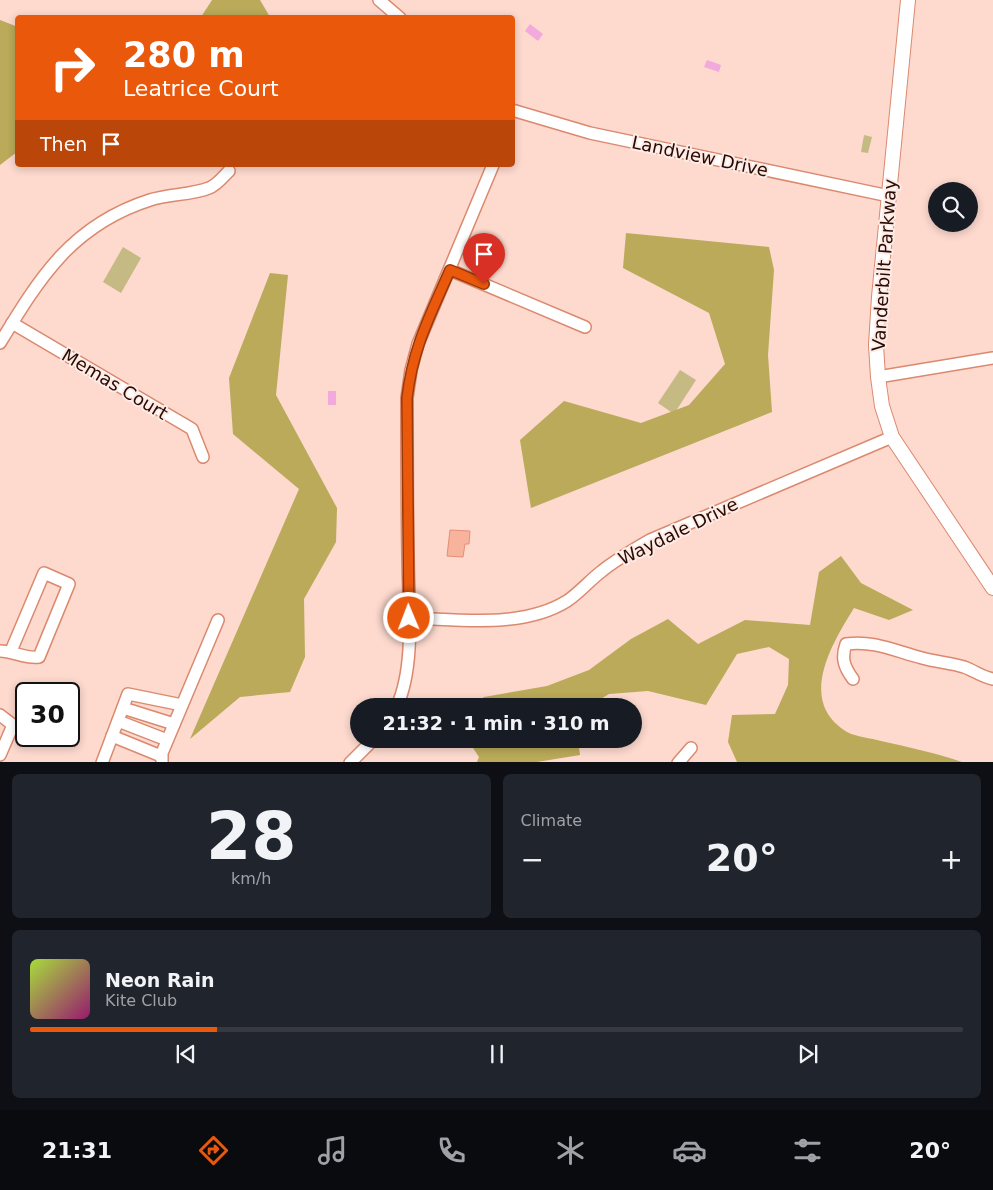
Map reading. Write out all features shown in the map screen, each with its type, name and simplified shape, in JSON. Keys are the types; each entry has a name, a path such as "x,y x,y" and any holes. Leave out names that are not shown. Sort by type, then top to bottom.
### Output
{"main road":[{"name":"Vanderbilt Parkway","path":"908,0 878,297 876,345 882,406 892,437 993,588"}],"street":[{"path":"379,0 396,15"},
{"name":"Landview Drive","path":"515,114 590,133 889,196"},
{"path":"401,698 404,692 407,671 409,618 407,398 411,370 418,344 492,167"},
{"path":"0,343 32,290 69,246 116,214 150,200 211,188 229,171"},
{"path":"450,270 586,327"},
{"name":"Memas Court","path":"12,323 192,429 203,457"},
{"path":"878,377 993,358"},
{"name":"Waydale Drive","path":"409,618 505,618 531,616 549,610 568,600 625,554 650,540 892,437"},
{"path":"44,573 69,584 39,657 32,658 6,651 44,573"},
{"path":"112,736 161,759 167,740 218,620"},
{"path":"853,679 845,667 842,654 846,644 859,642 874,643 920,658 965,668 981,676 993,678"},
{"path":"102,762 128,694 182,705"},
{"path":"122,708 174,724"},
{"path":"0,716 13,725 0,755"},
{"path":"118,721 167,740"},
{"path":"350,762 365,748"},
{"path":"678,762 691,748"}],"shaded area":[{"path":"212,0 260,0 269,15 202,15"},
{"path":"0,20 15,26 15,154 0,165"},
{"path":"530,24 543,34 538,41 525,31"},
{"path":"707,60 721,65 719,72 704,67"},
{"path":"864,135 872,137 868,153 861,152"},
{"path":"626,233 769,247 774,270 768,355 772,412 531,508 520,440 564,401 641,423 689,405 725,364 709,313 623,268"},
{"path":"123,247 141,258 121,293 103,282"},
{"path":"270,273 288,275 276,395 337,508 336,542 304,599 305,657 290,692 240,697 190,739 299,489 233,434 229,378"},
{"path":"680,370 696,380 674,414 658,403"},
{"path":"328,391 336,391 336,405 328,405"},
{"path":"841,556 861,583 913,610 889,620 854,608 836,639 823,673 821,689 824,705 832,720 847,732 855,735 922,750 962,762 737,762 728,742 732,715 775,714 788,685 789,659 769,647 737,654 706,705 648,691 609,694 602,698 483,698 547,686 589,670 631,639 668,619 698,644 745,620 810,625 819,572"},
{"path":"473,748 579,748 580,755 537,762 477,762 479,757"}],"building":[{"path":"450,530 470,531 469,544 465,544 463,557 447,556"}],"route":[{"path":"409,618 407,398 411,370 418,344 450,270 484,284"}]}
